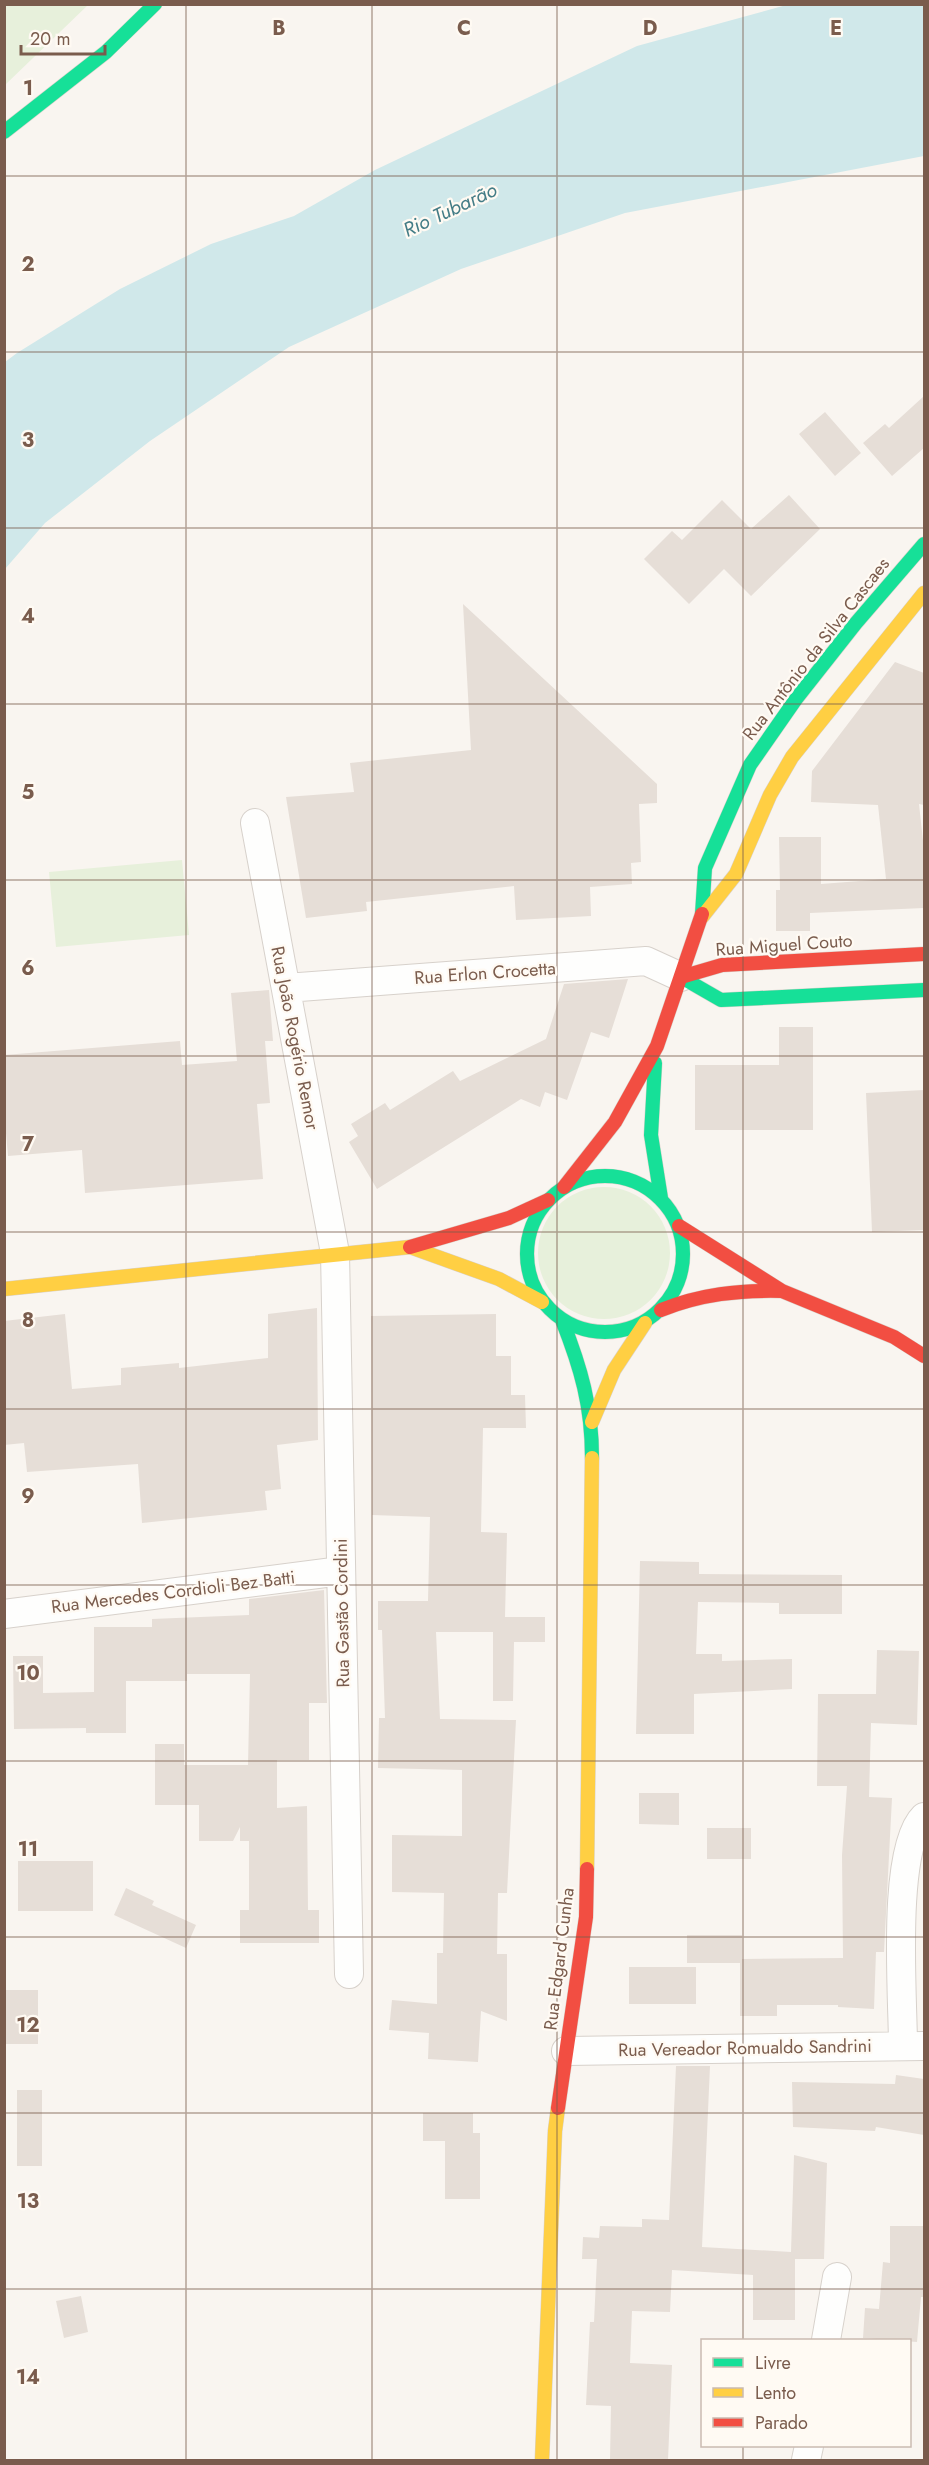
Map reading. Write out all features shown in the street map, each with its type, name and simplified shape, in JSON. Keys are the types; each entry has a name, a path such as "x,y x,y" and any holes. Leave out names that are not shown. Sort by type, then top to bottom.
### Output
{"main road":[{"path":"4,132 106,52 155,4"},
{"name":"Rua Antônio da Silva Cascaes","path":"702,917 736,874 808,709 856,623 924,544"},
{"name":"Rua Antônio da Silva Cascaes","path":"564,1187 615,1122 657,1046 702,917 705,868 740,784 761,746 808,709 924,593"},
{"name":"Rua Miguel Couto","path":"681,977 722,965 924,954"},
{"path":"681,977 721,1000 924,990"},
{"name":"Rua Antônio da Silva Cascaes","path":"657,1046 651,1135 661,1198"},
{"path":"4,1289 410,1247 509,1218 548,1200 564,1187 588,1177 615,1176 640,1183 661,1198 679,1226 684,1249 683,1271 675,1292 661,1310 645,1323 624,1331 603,1334 581,1330 562,1320 542,1302 499,1279 410,1247"},
{"path":"542,1302 530,1277 527,1250 533,1223 548,1200"},
{"path":"679,1226 782,1291 894,1337 924,1356"},
{"path":"661,1310 714,1292 782,1291"},
{"name":"Rua Edgard Cunha","path":"542,2460 554,2142 586,1917 592,1424 582,1371 562,1320"},
{"name":"Rua Edgard Cunha","path":"592,1424 614,1366 626,1345 645,1323"}],"street":[{"name":"Rua João Rogério Remor","path":"255,823 335,1253"},
{"name":"Rua Erlon Crocetta","path":"286,988 646,961 681,977"},
{"name":"Rua Gastão Cordini","path":"335,1253 349,1974"},
{"path":"894,1337 924,1336"},
{"name":"Rua Mercedes Cordioli Bez Batti","path":"4,1614 341,1571"},
{"path":"914,2046 904,1871 912,1839 923,1818"},
{"name":"Rua Vereador Romualdo Sandrini","path":"566,2051 914,2046"},
{"path":"826,2339 837,2277"}],"green space":[{"path":"5,4 88,4 88,5 5,85"},
{"path":"182,860 189,935 56,947 49,872"},
{"path":"604,1187 629,1192 651,1206 665,1228 670,1253 665,1278 651,1300 629,1314 604,1319 579,1314 557,1300 543,1278 538,1253 543,1228 557,1206 579,1192"}],"water":[{"name":"Rio Tubarão","path":"790,4 924,5 924,156 625,213 461,269 289,347 150,441 45,523 5,569 5,362 17,353 120,289 211,244 294,216 375,170 637,46"}],"building":[{"path":"924,396 924,448 892,476 863,443 885,424 889,428"},
{"path":"825,412 861,453 835,476 799,434"},
{"path":"789,495 820,529 751,596 724,569 689,604 644,559 672,531 682,540 722,500 751,529"},
{"path":"463,604 657,784 657,803 639,804 641,862 631,863 632,884 590,887 591,916 516,920 514,886 366,902 367,911 306,918 286,797 354,792 350,763 471,750"},
{"path":"895,662 924,673 924,805 919,804 924,850 924,908 810,913 810,931 776,931 776,890 780,890 779,837 821,837 821,884 886,879 878,805 811,802 812,771"},
{"path":"628,979 609,1038 591,1032 567,1100 545,1092 540,1107 521,1099 377,1189 349,1142 358,1136 351,1124 385,1103 390,1110 453,1071 460,1081 546,1039 564,984"},
{"path":"269,990 273,1041 265,1041 270,1103 257,1104 263,1179 85,1193 82,1150 8,1156 4,1110 4,1055 180,1041 182,1065 237,1061 231,993"},
{"path":"779,1027 813,1027 813,1130 695,1130 695,1065 779,1065"},
{"path":"924,1090 924,1230 872,1232 866,1093"},
{"path":"317,1308 318,1440 277,1445 281,1489 265,1491 267,1510 142,1523 138,1464 27,1472 24,1443 4,1445 4,1321 65,1314 72,1389 121,1385 121,1368 179,1363 179,1368 268,1358 268,1314"},
{"path":"496,1314 496,1356 511,1356 511,1395 525,1395 526,1428 483,1428 481,1532 507,1533 505,1617 545,1617 545,1642 514,1642 513,1701 493,1701 493,1632 436,1632 440,1719 516,1720 507,1893 498,1893 497,1954 507,1954 507,2021 481,2011 478,2062 428,2059 429,2033 389,2030 392,2000 437,2004 437,1953 443,1953 444,1893 392,1892 392,1835 462,1836 462,1770 378,1768 379,1718 385,1718 382,1630 378,1630 378,1601 428,1601 430,1517 372,1515 371,1316"},
{"path":"640,1561 699,1562 699,1574 842,1575 842,1614 779,1614 779,1603 698,1602 696,1654 722,1654 722,1661 792,1659 792,1689 694,1694 694,1734 636,1734"},
{"path":"324,1590 327,1703 309,1703 309,1760 277,1760 277,1808 307,1806 308,1910 319,1910 319,1943 240,1943 240,1910 249,1910 249,1841 240,1841 240,1827 233,1841 199,1841 199,1805 155,1805 155,1744 184,1744 184,1765 248,1765 250,1674 187,1674 187,1681 126,1681 126,1733 86,1733 86,1728 14,1729 13,1656 43,1656 43,1693 94,1692 94,1627 152,1627 152,1619 249,1615 249,1599"},
{"path":"877,1650 919,1651 917,1725 871,1723 869,1797 892,1798 884,1952 876,1952 874,2009 838,2007 838,2005 777,2005 777,2016 740,2016 740,1963 687,1963 687,1935 742,1935 742,1959 843,1958 842,1855 847,1786 817,1786 818,1694 876,1694"},
{"path":"639,1793 679,1793 679,1825 639,1824"},
{"path":"707,1828 751,1828 751,1859 707,1859"},
{"path":"18,1861 93,1861 93,1911 18,1911"},
{"path":"126,1888 154,1901 152,1905 196,1925 186,1948 114,1915"},
{"path":"629,1967 696,1967 696,2004 629,2004"},
{"path":"4,1990 38,1990 38,2044 4,2044"},
{"path":"676,2066 710,2066 702,2247 791,2252 794,2155 827,2163 824,2259 795,2259 795,2320 753,2320 753,2275 672,2270 670,2312 632,2311 630,2363 672,2365 668,2460 610,2460 611,2406 586,2405 590,2322 594,2322 597,2259 582,2259 583,2237 599,2238 600,2226 642,2227 642,2219 669,2220"},
{"path":"896,2075 924,2079 924,2135 876,2127 875,2131 793,2127 792,2082 895,2084"},
{"path":"17,2090 42,2090 42,2166 17,2166"},
{"path":"423,2113 473,2113 473,2133 480,2133 480,2199 445,2199 445,2141 423,2141"},
{"path":"890,2226 924,2226 924,2297 921,2297 917,2342 911,2342 911,2339 863,2338 865,2308 879,2309 883,2262 890,2263"},
{"path":"81,2296 88,2332 64,2338 56,2301"}],"traffic: fast":[{"path":"4,132 106,52 155,4"},
{"path":"702,914 705,868 750,765 796,699 856,623 924,544"},
{"path":"681,977 721,1000 924,990"},
{"path":"655,1063 651,1135 661,1198"},
{"path":"605,1176 635,1181 660,1199 678,1224 683,1254 678,1284 660,1309 635,1327 605,1332 575,1327 550,1309 532,1284 527,1254 532,1224 550,1199 575,1181 605,1176"},
{"path":"562,1320 575,1354 588,1404 592,1458"}],"traffic: slow":[{"path":"702,917 736,874 770,795 792,757 924,593"},
{"path":"410,1247 499,1279 542,1302"},
{"path":"4,1289 410,1247"},
{"path":"592,1422 614,1370 645,1323"},
{"path":"587,1869 592,1458"},
{"path":"542,2460 555,2131 558,2108"}],"traffic: jam":[{"path":"564,1187 615,1122 657,1046 702,914"},
{"path":"681,977 722,965 924,954"},
{"path":"410,1247 509,1218 548,1200"},
{"path":"679,1226 782,1291 894,1337 924,1356"},
{"path":"661,1310 720,1294 782,1291"},
{"path":"558,2108 586,1917 587,1869"}]}
